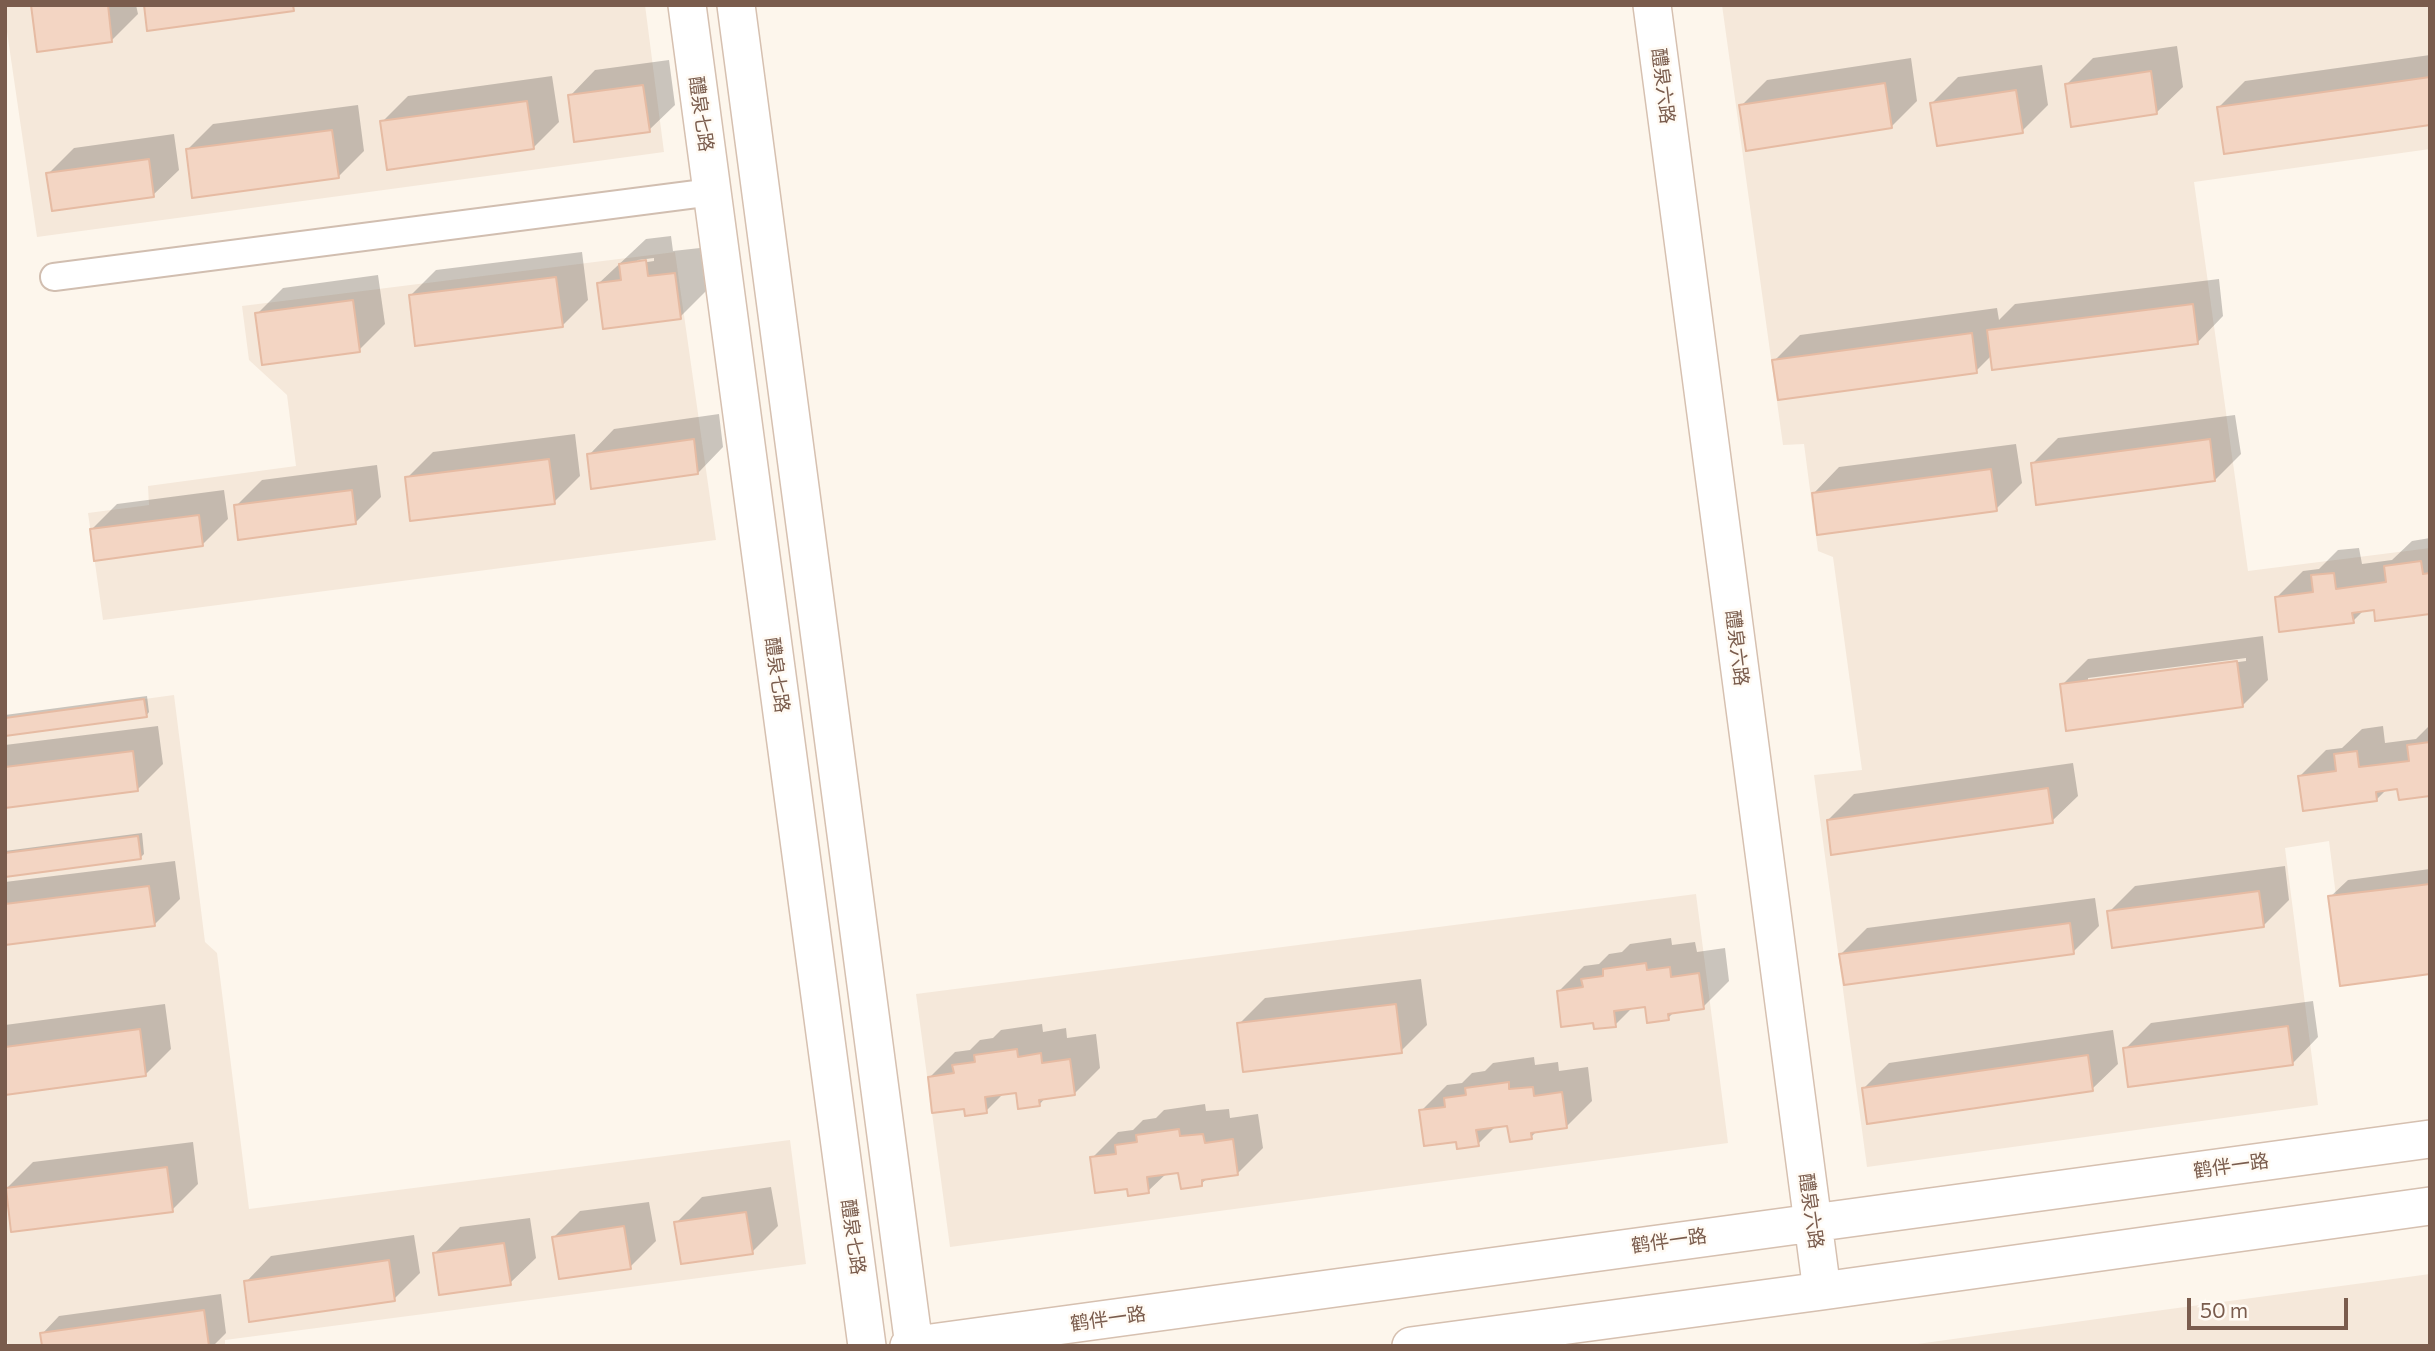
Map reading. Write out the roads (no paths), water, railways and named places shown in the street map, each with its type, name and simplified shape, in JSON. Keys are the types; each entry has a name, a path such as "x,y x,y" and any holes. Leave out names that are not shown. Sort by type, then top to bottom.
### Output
{"main road":[{"name":"醴泉七路","path":"687,5 867,1346"},
{"path":"736,5 913,1346"},
{"name":"醴泉六路","path":"1652,5 1822,1292"},
{"name":"鹤伴一路","path":"913,1346 2430,1139"},
{"path":"1411,1346 1822,1292 2430,1206"}],"street":[{"path":"54,277 712,191"}]}
